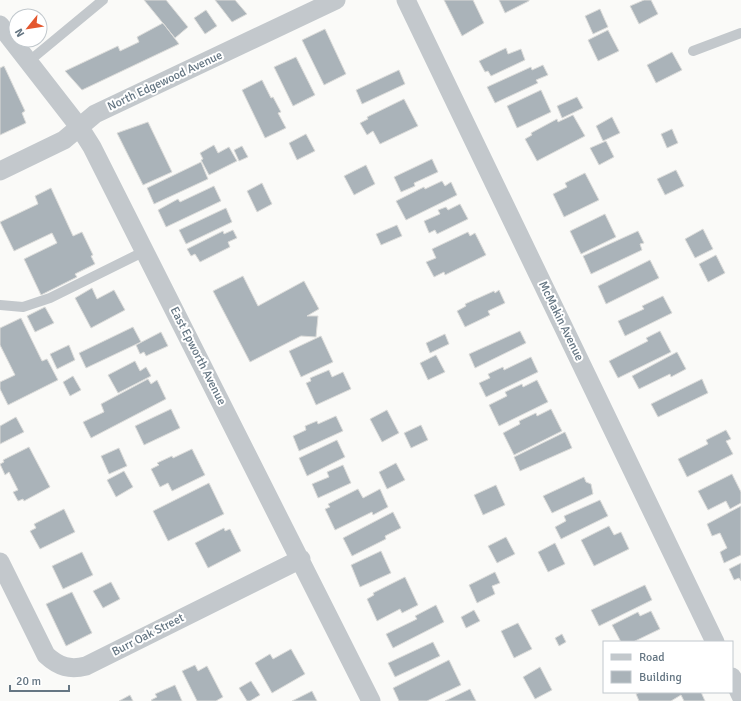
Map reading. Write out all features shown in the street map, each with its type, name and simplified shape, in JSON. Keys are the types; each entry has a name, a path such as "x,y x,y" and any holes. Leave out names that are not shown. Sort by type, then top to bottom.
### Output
{"street":[{"name":"North Edgewood Avenue","path":"0,171 64,140 95,114 336,0"},
{"name":"McMakin Avenue","path":"406,0 715,641"},
{"name":"East Epworth Avenue","path":"0,25 80,128 92,147 301,559 371,701"},
{"name":"Burr Oak Street","path":"0,562 46,655 54,663 65,667 76,668 86,666 301,559"},
{"path":"733,679 741,696"}],"lane":[{"path":"28,62 103,0"},
{"path":"693,51 741,33"},
{"path":"0,305 23,307 50,298 145,252"}],"building":[{"path":"144,0 166,0 188,27 175,38"},
{"path":"215,0 235,0 247,14 232,22"},
{"path":"444,0 473,0 484,23 462,36"},
{"path":"499,0 529,0 529,1 505,13"},
{"path":"644,0 651,0 658,14 639,24 630,6"},
{"path":"600,9 608,27 593,34 585,16"},
{"path":"206,10 217,26 205,34 194,18"},
{"path":"163,23 179,44 82,90 65,71 118,46 120,51 139,42 137,37"},
{"path":"325,29 346,74 324,85 302,40"},
{"path":"608,30 619,51 598,61 588,40"},
{"path":"506,48 508,54 521,49 525,60 491,76 488,71 485,72 479,61"},
{"path":"672,52 682,70 656,83 647,65"},
{"path":"296,57 315,95 293,106 274,67"},
{"path":"543,65 548,75 536,80 538,83 495,103 487,87 531,67 532,70"},
{"path":"4,66 25,111 22,113 26,123 0,135 0,68"},
{"path":"399,70 405,84 362,104 356,90"},
{"path":"262,80 271,98 273,97 281,112 278,113 286,128 265,138 242,90"},
{"path":"541,90 551,112 517,128 507,106"},
{"path":"577,97 583,108 562,118 557,106"},
{"path":"404,99 418,126 380,144 373,131 367,135 360,123 368,119 367,117"},
{"path":"573,115 585,136 537,161 525,139 532,135 531,133 557,119 558,122"},
{"path":"612,117 620,133 603,141 596,126"},
{"path":"148,122 172,172 143,185 117,133"},
{"path":"672,129 678,143 667,148 661,134"},
{"path":"306,134 315,151 297,160 289,143"},
{"path":"606,141 614,157 599,165 590,148"},
{"path":"214,145 218,153 229,147 237,161 209,175 201,160 203,159 200,153"},
{"path":"242,146 248,157 239,161 234,150"},
{"path":"432,159 438,172 414,183 415,186 401,192 394,177"},
{"path":"201,162 208,179 154,204 147,188"},
{"path":"366,165 375,184 354,195 344,176"},
{"path":"676,170 684,186 665,195 657,179"},
{"path":"585,173 599,200 564,217 553,194 567,187 565,183"},
{"path":"442,181 445,186 451,182 457,195 406,220 396,201 424,187 425,189"},
{"path":"262,183 272,204 257,212 247,191"},
{"path":"214,186 221,201 166,227 158,210 178,199 180,202"},
{"path":"51,188 73,236 82,232 93,255 91,256 95,264 75,274 77,277 41,295 24,259 57,243 52,233 14,251 0,222 38,204 35,196"},
{"path":"460,204 468,219 437,234 435,230 429,233 424,221 440,214 438,210 446,207 448,210"},
{"path":"226,208 232,222 186,244 179,230"},
{"path":"605,214 616,237 581,254 570,231"},
{"path":"397,225 402,236 381,245 376,234"},
{"path":"703,229 713,249 695,258 685,239"},
{"path":"233,230 237,238 228,242 230,247 200,262 195,254 191,256 187,249 223,231 224,234"},
{"path":"638,231 644,243 640,244 642,250 591,274 583,256"},
{"path":"468,232 470,236 475,233 486,255 445,275 444,272 434,277 426,262 436,258 432,249"},
{"path":"716,255 725,273 708,282 699,264"},
{"path":"650,260 659,278 606,304 598,286"},
{"path":"243,276 258,306 304,281 319,309 307,316 318,316 316,337 301,336 250,362 213,291"},
{"path":"92,288 97,299 114,290 125,310 91,328 75,298"},
{"path":"499,290 505,303 488,311 490,315 465,327 457,311 466,306 465,304 494,291 495,293"},
{"path":"663,296 672,313 625,336 618,321 644,309 642,306"},
{"path":"45,307 54,323 35,332 27,316"},
{"path":"21,318 42,361 47,359 58,380 8,405 0,389 0,382 15,375 0,345 0,328"},
{"path":"133,327 141,342 86,368 79,353"},
{"path":"520,331 526,343 475,368 469,354"},
{"path":"660,331 671,352 618,378 609,361 648,341 646,338"},
{"path":"161,332 168,346 146,356 144,352 140,354 136,345"},
{"path":"445,334 449,344 430,353 426,343"},
{"path":"321,336 333,362 301,377 289,351"},
{"path":"69,345 75,360 57,369 50,354"},
{"path":"677,352 686,369 671,377 670,374 639,389 632,376"},
{"path":"436,355 445,372 428,380 420,363"},
{"path":"531,357 538,372 486,397 479,383 490,378 488,374 503,367 504,370"},
{"path":"135,361 140,371 146,367 151,376 118,393 108,375"},
{"path":"329,370 332,377 343,372 351,389 316,405 306,383 311,381 310,378"},
{"path":"73,376 81,390 70,396 63,382"},
{"path":"148,379 151,384 157,380 166,399 91,438 83,422 104,412 101,404"},
{"path":"702,379 708,393 658,417 651,404"},
{"path":"537,380 548,402 499,426 489,405 507,396 505,392 522,384 523,387"},
{"path":"171,409 180,428 144,445 135,426"},
{"path":"551,409 562,431 514,455 503,433 520,424 519,421 536,413 537,416"},
{"path":"387,410 399,433 382,442 370,419"},
{"path":"336,416 343,431 299,451 293,436 306,430 305,426 317,421 318,424"},
{"path":"16,417 24,432 0,444 0,426"},
{"path":"421,425 428,440 411,448 404,433"},
{"path":"726,430 731,439 726,441 733,454 687,477 678,459 708,444 706,440"},
{"path":"565,432 572,448 520,471 514,457"},
{"path":"337,440 345,457 307,476 299,458"},
{"path":"29,447 50,487 24,501 23,499 18,501 13,492 18,490 9,472 5,475 0,464 4,462 3,460"},
{"path":"119,448 127,466 109,474 101,456"},
{"path":"192,449 205,475 172,491 168,483 160,487 151,469 159,465 157,463 172,456 173,458"},
{"path":"396,463 405,480 387,489 379,472"},
{"path":"343,465 351,483 318,498 312,484 329,477 327,472"},
{"path":"124,471 133,487 116,497 107,480"},
{"path":"732,474 741,492 741,503 730,509 726,501 708,510 698,491"},
{"path":"584,477 586,482 591,484 593,494 552,513 543,496"},
{"path":"209,483 224,514 168,541 153,511"},
{"path":"496,485 505,505 483,515 474,495"},
{"path":"358,489 363,498 380,489 388,507 373,515 372,512 335,530 325,509 330,507 328,504"},
{"path":"600,500 608,516 561,539 555,527 566,521 564,516"},
{"path":"741,506 741,555 724,563 720,552 727,548 720,533 712,536 707,524"},
{"path":"64,509 75,532 40,549 30,531 36,528 34,524"},
{"path":"393,512 401,528 385,536 386,539 352,556 343,538"},
{"path":"609,526 614,535 621,532 629,549 594,566 581,540"},
{"path":"224,528 225,531 230,529 241,551 208,568 195,543"},
{"path":"506,537 515,554 497,563 488,546"},
{"path":"555,543 565,564 548,572 538,552"},
{"path":"381,551 391,573 360,587 351,565"},
{"path":"82,552 93,575 63,589 52,566"},
{"path":"741,563 741,581 739,578 734,580 729,569"},
{"path":"495,572 500,583 492,586 495,594 477,603 469,585"},
{"path":"405,577 418,605 402,613 400,609 377,621 367,599 374,595 373,593"},
{"path":"111,582 120,599 103,608 93,591"},
{"path":"645,585 652,600 599,626 591,610"},
{"path":"72,592 92,633 66,646 46,604"},
{"path":"436,605 444,622 393,648 386,634 417,619 415,616"},
{"path":"474,610 480,621 466,628 461,617"},
{"path":"651,611 660,629 635,641 620,641 612,625 638,612 640,616"},
{"path":"518,623 532,649 514,658 501,631"},
{"path":"562,634 566,642 559,646 555,638"},
{"path":"433,642 440,656 395,677 388,663"},
{"path":"291,649 305,674 272,693 255,663 270,654 273,659"},
{"path":"449,660 461,685 427,701 399,701 393,688"},
{"path":"195,665 198,671 207,666 223,697 216,701 197,701 182,671"},
{"path":"540,667 552,690 535,699 523,677"},
{"path":"251,681 260,695 250,701 247,701 239,688"},
{"path":"175,685 182,701 151,700 157,697 155,694"},
{"path":"470,689 476,701 445,701"},
{"path":"312,691 317,701 292,701"},
{"path":"701,693 705,701 684,701 681,695 671,701 639,701 636,694"},
{"path":"130,695 133,701 119,701"}]}
